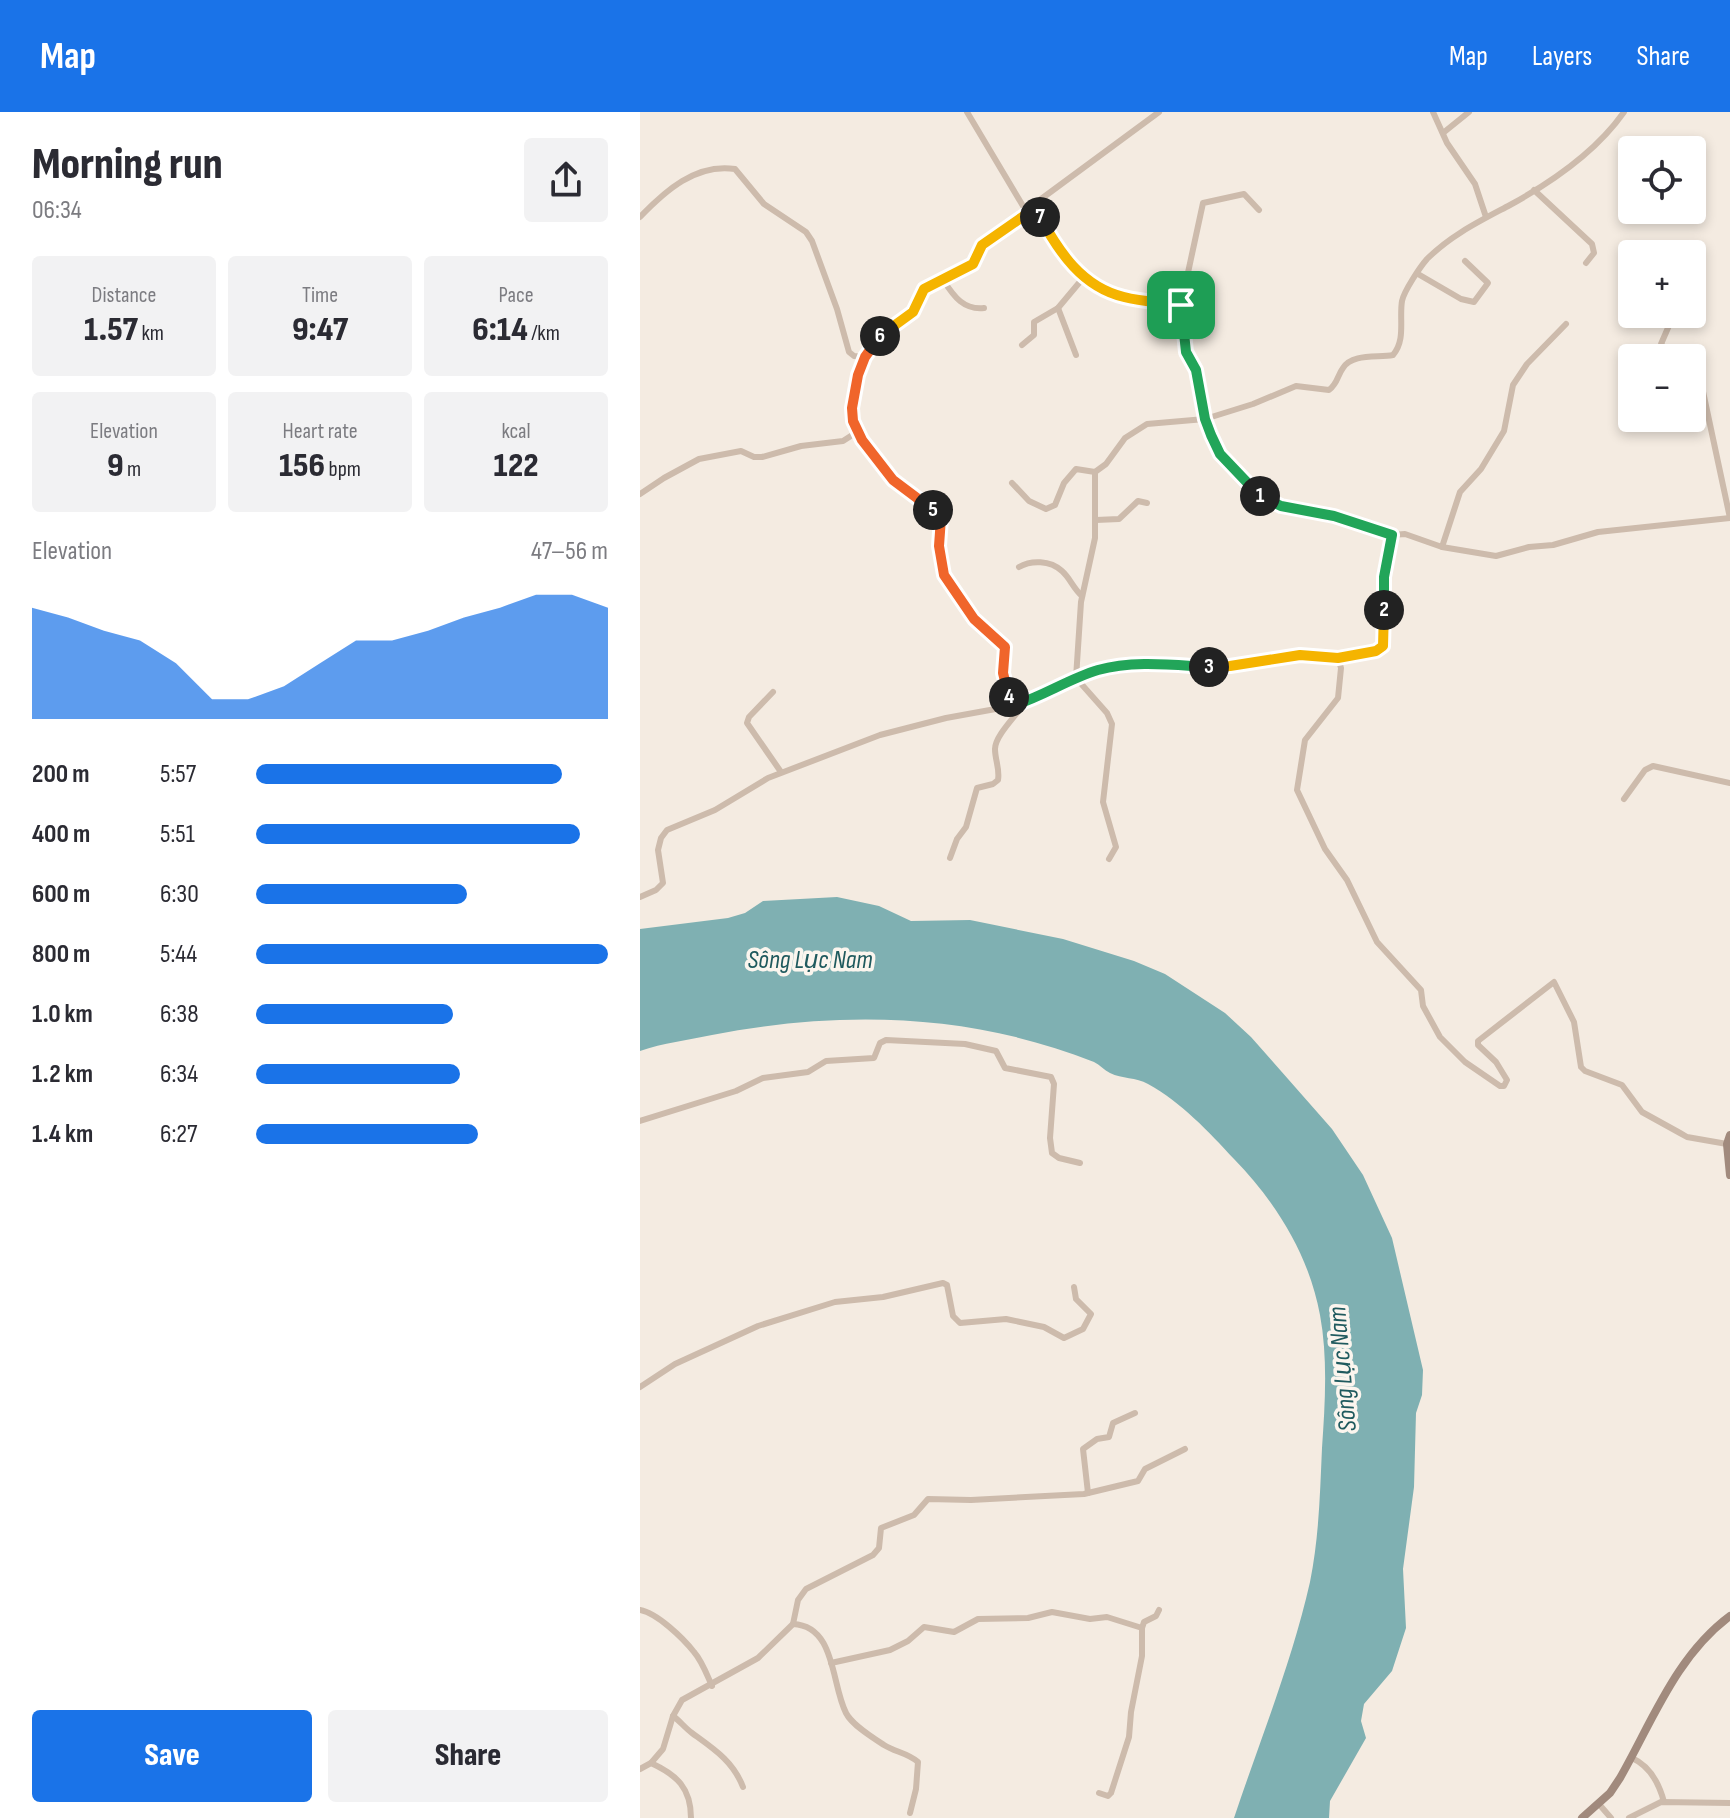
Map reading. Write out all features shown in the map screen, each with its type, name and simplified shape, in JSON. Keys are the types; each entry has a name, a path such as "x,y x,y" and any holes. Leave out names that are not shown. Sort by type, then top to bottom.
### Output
{"street":[{"path":"967,112 1018,199 1025,208 1039,214 1066,260 1084,277 1106,291 1125,298 1181,305"},
{"path":"1012,706 1003,673 1005,647 974,619 942,569 941,518 893,480 857,432 852,408 855,387 865,357 886,329 913,312 924,289 973,264 982,245 1159,112"},
{"path":"1433,112 1458,161 1475,184 1486,217"},
{"path":"1443,133 1469,112"},
{"path":"1012,483 1029,501 1046,509 1055,505 1064,483 1076,469 1095,472 1106,464 1125,438 1139,428 1152,423 1205,419 1253,404 1289,388 1331,389 1343,368 1353,359 1393,355 1400,344 1403,297 1425,261 1449,239 1534,190 1592,149 1624,112"},
{"path":"640,217 674,185 714,169 735,169 764,204 806,232 837,309 849,352 865,357"},
{"path":"1534,190 1592,244 1594,253 1586,263"},
{"path":"1259,210 1244,194 1203,203 1181,305 1186,352 1198,376 1205,419 1220,454 1269,502 1334,516 1392,535 1410,535 1442,547 1496,556 1598,532 1730,518 1706,406"},
{"path":"1418,274 1461,299 1474,302 1488,283 1465,261"},
{"path":"1022,345 1033,339 1034,322 1058,308 1084,277"},
{"path":"944,281 967,307 984,308"},
{"path":"1058,308 1076,355"},
{"path":"1442,547 1460,492 1481,469 1504,431 1513,385 1527,364 1566,324"},
{"path":"640,494 699,459 741,451 762,457 801,446 837,443 857,432"},
{"path":"1095,472 1093,555 1082,596 1076,678 1107,713 1112,724 1103,802 1116,847 1109,859"},
{"path":"1096,520 1119,519 1138,501 1147,503"},
{"path":"640,897 663,883 658,850 664,832 715,810 781,772 880,735 946,718 1012,706 1107,668 1130,665 1230,666 1300,655 1338,658 1376,651 1383,646 1384,577 1392,535"},
{"path":"1019,567 1033,562 1058,569 1082,596"},
{"path":"1338,658 1341,668 1338,698 1305,740 1297,790 1325,849 1347,880 1369,929 1391,959 1421,990 1423,1006 1443,1042 1465,1062 1504,1086 1507,1080 1502,1070 1478,1045 1478,1041 1554,982 1574,1022 1581,1067 1622,1085 1642,1112 1680,1133 1729,1139 1730,1175"},
{"path":"773,692 747,723 781,772"},
{"path":"950,858 957,839 966,827 977,788 998,780 997,738 1026,701"},
{"path":"1624,799 1645,770 1653,766 1730,783"},
{"path":"640,1121 736,1091 763,1078 808,1072 826,1061 874,1058 880,1043 886,1040 965,1044 993,1049 1005,1068 1051,1077 1054,1084 1050,1138 1052,1153 1080,1163"},
{"path":"640,1387 675,1364 758,1326 835,1302 883,1297 943,1283 947,1285 953,1316 960,1323 1006,1319 1044,1327 1064,1338 1085,1328 1091,1314 1077,1301 1074,1287"},
{"path":"1088,1493 1083,1449 1097,1439 1109,1437 1113,1423 1135,1413"},
{"path":"640,1769 651,1763 663,1749 673,1716 684,1699 758,1658 793,1624 798,1600 806,1589 873,1555 879,1548 881,1528 914,1515 928,1499 971,1500 1088,1493 1138,1481 1145,1469 1185,1449"},
{"path":"640,1610 663,1623 695,1652 712,1686"},
{"path":"1099,1793 1110,1795 1126,1752 1142,1656 1142,1628 1144,1622 1156,1616 1159,1610"},
{"path":"831,1663 890,1650 908,1641 924,1627 954,1632 978,1619 1028,1618 1052,1612 1090,1619 1107,1617 1142,1628"},
{"path":"1582,1818 1610,1793 1682,1665 1696,1647 1730,1616"},
{"path":"793,1624 813,1629 822,1641 849,1718 884,1745 918,1762 910,1813"},
{"path":"673,1716 693,1734 709,1743 714,1751 727,1758 743,1787"},
{"path":"1632,1758 1644,1763 1664,1802"},
{"path":"651,1763 684,1785 691,1806 691,1818"},
{"path":"1629,1818 1664,1802 1730,1803"},
{"path":"1598,1803 1611,1818"}],"water":[{"name":"Sông Lục Nam","path":"837,897 879,906 911,921 970,920 1063,939 1165,974 1225,1013 1251,1037 1332,1129 1363,1175 1392,1238 1423,1370 1422,1395 1416,1413 1414,1487 1403,1569 1406,1628 1392,1671 1364,1704 1361,1721 1366,1738 1330,1801 1329,1818 1234,1818 1285,1671 1310,1582 1319,1515 1325,1365 1323,1331 1315,1293 1299,1251 1264,1193 1215,1138 1172,1100 1139,1080 1115,1075 1094,1062 1048,1046 953,1025 857,1020 809,1022 712,1035 640,1051 640,929 728,918 745,913 763,901"}],"route":[{"path":"1031,211 1039,214 1057,248 1071,266 1106,291 1125,298 1181,305 1186,352 1196,370 1205,419 1220,454 1269,502 1334,516 1392,535 1384,577 1383,646 1376,651 1338,658 1300,655 1230,666 1168,664 1107,668 1012,706 1003,673 1005,647 974,619 942,569 939,546 941,518 893,480 857,432 852,408 862,363 886,329 916,309 924,289 973,264 982,245 1031,211"}]}
